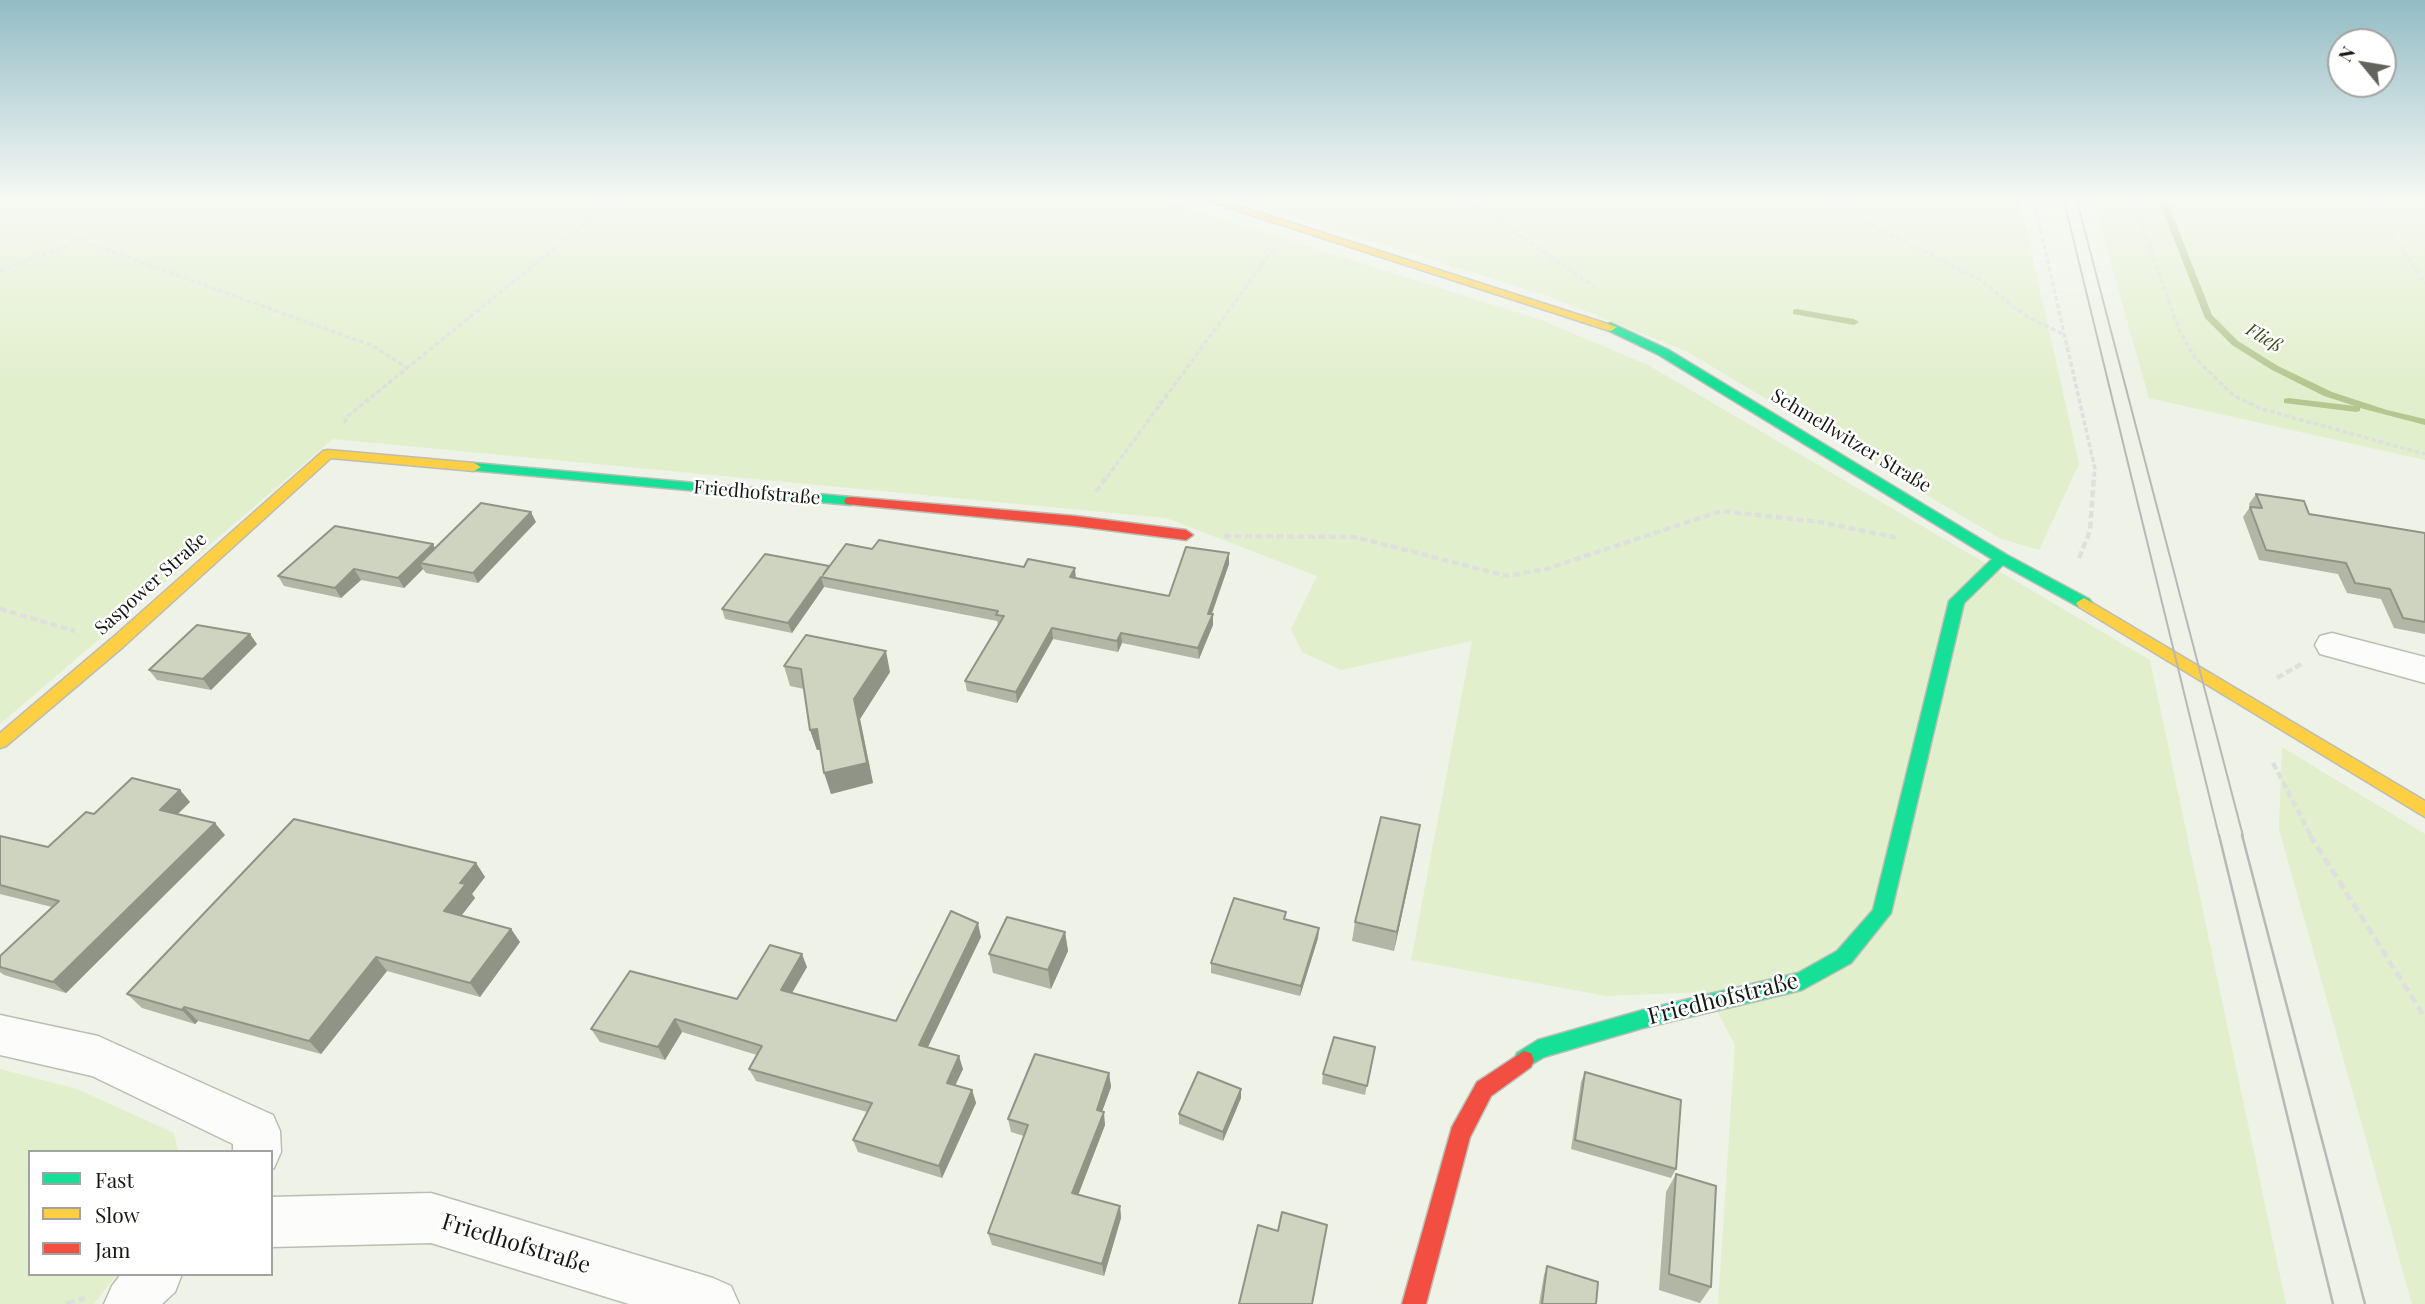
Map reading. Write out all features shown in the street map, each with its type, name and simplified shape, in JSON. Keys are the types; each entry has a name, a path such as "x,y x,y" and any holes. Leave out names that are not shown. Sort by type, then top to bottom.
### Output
{"street":[{"name":"Schmellwitzer Straße","path":"1408,262 1602,323 1663,352 2425,810"},
{"name":"Friedhofstraße","path":"328,454 1075,521 1186,535"},
{"name":"Saspower Straße","path":"0,742 117,643 328,454"},
{"name":"Friedhofstraße","path":"1414,1304 1460,1134 1483,1089 1538,1049 1643,1019 1802,981 1844,957 1882,913 1957,601 2002,558"},
{"path":"2332,645 2425,670"},
{"path":"0,1035 98,1057 256,1131 257,1150"},
{"name":"Friedhofstraße","path":"273,1222 431,1218 713,1304"},
{"path":"130,1304 153,1276"}],"path":[{"path":"0,271 24,262"},
{"path":"141,262 373,345 407,368"},
{"path":"328,454 348,416 537,262"},
{"path":"1075,521 1264,262"},
{"path":"1557,262 1598,290"},
{"path":"1945,262 1979,279 2025,316 2065,335"},
{"path":"2049,262 2095,469 2090,531 2066,592"},
{"path":"2155,262 2179,330 2195,358 2234,396 2262,409 2425,454"},
{"path":"2411,262 2425,284"},
{"path":"1186,535 1355,537 1507,576 1546,569 1721,511 1820,522 1911,540"},
{"path":"0,609 117,643"},
{"path":"2240,699 2332,645"},
{"path":"2282,724 2272,762 2300,818 2425,1017"}],"green space":[{"path":"0,262 1358,262 1544,321 1648,365 2150,660 2286,1304 1718,1304 1735,1045 1707,992 1606,996 1411,960 1472,641 1341,670 1302,652 1291,629 1317,576 1166,518 333,439 0,724"},
{"path":"1437,262 2034,262 2079,464 2039,550 1999,538 1686,351 1545,295"},
{"path":"2110,262 2425,262 2425,460 2149,398"},
{"path":"2282,747 2425,834 2425,1304 2412,1304 2279,829"},
{"path":"0,1069 77,1089 174,1133 178,1150 28,1150 28,1276 115,1276 94,1304 0,1304"}],"building":[{"path":"2256,494 2304,501 2309,514 2425,533 2425,622 2403,618 2390,589 2355,583 2346,563 2266,550 2250,507 2262,508"},
{"path":"481,503 531,512 473,573 420,563"},
{"path":"335,526 433,544 398,578 354,569 335,588 278,576"},
{"path":"879,540 1024,567 1028,559 1075,568 1070,577 1169,596 1186,547 1229,553 1208,614 1213,614 1198,648 1121,633 1117,641 1052,628 1016,692 965,681 1004,616 996,615 998,611 821,577 788,623 722,609 765,554 829,566 823,575 846,544 872,549"},
{"path":"197,625 250,634 203,679 149,670"},
{"path":"806,635 886,651 854,699 867,763 824,773 817,729 810,730 801,669 784,666"},
{"path":"132,778 180,790 160,810 215,823 53,982 0,967 0,956 59,901 0,885 0,836 48,847 86,812 94,814"},
{"path":"1381,817 1420,825 1397,932 1355,922"},
{"path":"294,819 476,863 460,883 466,884 444,911 511,929 470,983 376,957 309,1041 127,994"},
{"path":"1234,898 1286,912 1284,919 1319,928 1301,986 1211,963"},
{"path":"951,911 978,923 919,1045 959,1056 947,1083 972,1090 939,1166 853,1140 872,1103 749,1069 762,1046 675,1019 658,1047 591,1029 630,971 737,999 770,945 802,954 781,990 896,1021"},
{"path":"1007,917 1065,932 1048,970 989,954"},
{"path":"1334,1037 1375,1047 1367,1086 1323,1074"},
{"path":"1035,1054 1109,1073 1097,1110 1104,1112 1072,1193 1120,1206 1102,1264 988,1233 1028,1125 1008,1119"},
{"path":"1198,1072 1241,1089 1223,1132 1179,1114"},
{"path":"1585,1072 1681,1100 1676,1169 1575,1140"},
{"path":"1676,1174 1716,1186 1711,1287 1669,1274"},
{"path":"1282,1212 1327,1225 1312,1304 1239,1304 1258,1225 1278,1231"},
{"path":"1547,1266 1598,1282 1596,1304 1542,1304"}],"waterway":[{"name":"Fließ","path":"2187,262 2208,316 2235,343 2275,368 2328,394 2425,422"},
{"name":"Fließ","path":"1796,312 1854,322"},
{"name":"Fließ","path":"2288,401 2356,409"}],"tram line":[{"path":"2079,262 2219,836"},
{"path":"2093,262 2243,836"},
{"path":"2219,835 2333,1304"},
{"path":"2242,835 2365,1304"}],"traffic: fast":[{"path":"1611,327 1663,352 2002,558 2084,603"},
{"path":"474,467 851,501"},
{"path":"1524,1060 1538,1049 1643,1019 1802,981 1844,957 1882,913 1957,601 2002,558"}],"traffic: slow":[{"path":"1405,262 1611,327"},
{"path":"0,742 117,643 328,454 474,467"},
{"path":"2084,603 2425,810"}],"traffic: jam":[{"path":"851,501 1075,521 1186,535"},
{"path":"1414,1304 1460,1134 1484,1089 1524,1060"}]}
